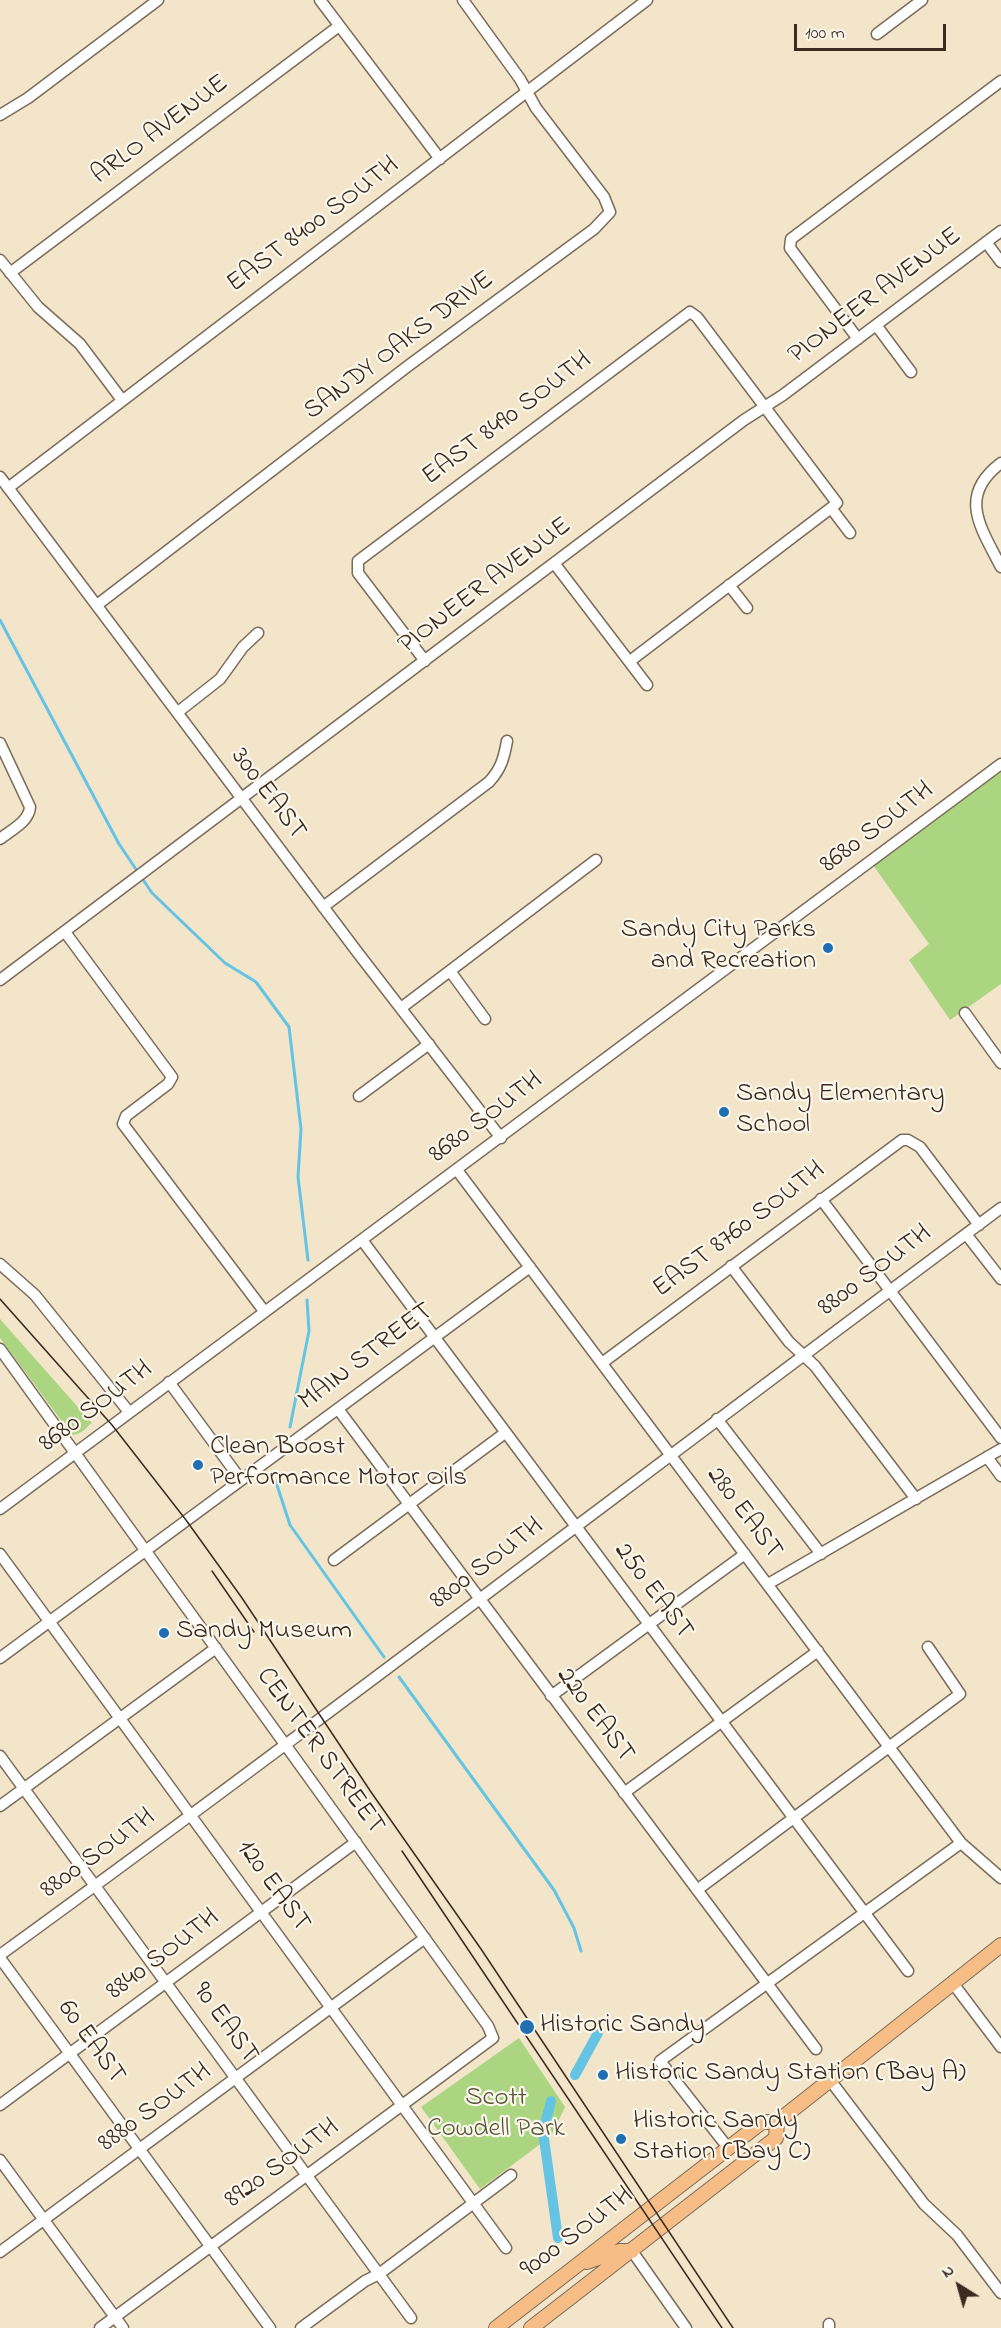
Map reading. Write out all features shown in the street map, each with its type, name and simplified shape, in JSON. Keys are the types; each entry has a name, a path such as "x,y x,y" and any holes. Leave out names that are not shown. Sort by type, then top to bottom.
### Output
{"main road":[{"name":"9000 SOUTH","path":"496,2328 762,2122 777,2122 952,1982 1001,1946"},
{"name":"9000 SOUTH","path":"531,2328 776,2138 777,2122"},
{"path":"576,2265 619,2251 632,2251"}],"street":[{"path":"0,115 28,98 158,0"},
{"path":"320,0 440,159"},
{"path":"463,0 527,91"},
{"name":"EAST 8400 SOUTH","path":"8,488 440,159 634,4 647,0"},
{"path":"878,34 922,0"},
{"name":"ARLO AVENUE","path":"10,273 339,26"},
{"path":"858,339 790,248 791,238 1001,81"},
{"name":"SANDY OAKS DRIVE","path":"97,605 408,366 512,291 606,218 610,212 604,197 536,108 527,91"},
{"name":"PIONEER AVENUE","path":"0,980 744,420 858,339 1001,231"},
{"path":"986,242 1001,262"},
{"path":"0,260 38,307 80,344 122,400"},
{"name":"EAST 8490 SOUTH","path":"425,661 358,573 356,567 358,561 690,312 697,317 765,407"},
{"path":"876,325 911,372"},
{"path":"630,661 837,503 765,407"},
{"path":"1001,463 982,482 976,501 977,520 1001,567"},
{"name":"300 EAST","path":"0,477 323,907 501,1138"},
{"path":"831,508 850,533"},
{"path":"554,563 647,685"},
{"path":"729,585 747,608"},
{"path":"178,712 220,679 243,647 258,633"},
{"path":"323,907 489,782 498,772 504,759 507,741"},
{"path":"0,743 28,799 29,814 0,839"},
{"name":"8680 SOUTH","path":"0,1509 1001,765"},
{"path":"400,1008 596,860"},
{"path":"65,932 172,1077 168,1084 126,1116 123,1124 264,1311"},
{"path":"450,971 485,1019"},
{"path":"964,1013 1001,1063"},
{"path":"359,1096 429,1044"},
{"name":"EAST 8760 SOUTH","path":"602,1363 895,1143 908,1140 920,1147 979,1224"},
{"name":"280 EAST","path":"458,1170 961,1843 1001,1878"},
{"path":"821,1199 1001,1438"},
{"name":"8800 SOUTH","path":"0,1957 286,1746 670,1454 1001,1208"},
{"path":"966,1234 1001,1280"},
{"name":"250 EAST","path":"362,1240 908,1971"},
{"path":"0,1264 35,1295 129,1412"},
{"path":"731,1266 789,1342 804,1354 916,1499"},
{"name":"MAIN STREET","path":"0,1658 530,1267"},
{"name":"CENTER STREET","path":"2,1355 76,1452 488,2026 493,2038"},
{"path":"169,1382 241,1480"},
{"name":"220 EAST","path":"338,1408 816,2049"},
{"path":"717,1419 821,1554"},
{"path":"334,1560 505,1432"},
{"path":"768,1584 1001,1449"},
{"path":"987,1457 1001,1476"},
{"name":"120 EAST","path":"0,1554 506,2248"},
{"path":"551,1695 745,1554"},
{"path":"697,1890 960,1694 928,1647"},
{"path":"0,1806 216,1648"},
{"path":"624,1793 818,1652"},
{"name":"90 EAST","path":"0,1756 411,2318"},
{"name":"8840 SOUTH","path":"0,2105 356,1842"},
{"path":"729,2149 688,2093 660,2061 961,1843"},
{"name":"8880 SOUTH","path":"0,2252 425,1938"},
{"name":"60 EAST","path":"0,1957 270,2328"},
{"path":"952,1982 1001,2048"},
{"name":"8920 SOUTH","path":"100,2328 493,2038"},
{"path":"830,2080 924,2204 957,2235 1001,2293"},
{"path":"0,2160 123,2328"},
{"path":"301,2328 365,2281 379,2274 511,2175"},
{"path":"632,2251 686,2328"}],"green space":[{"path":"1001,758 1001,984 950,1020 909,960 929,944 868,858"},
{"path":"0,1319 92,1423 77,1434 73,1435 69,1431 0,1338"},
{"name":"Scott Cowdell Park","path":"519,2038 565,2107 551,2136 480,2189 421,2107"}],"waterway":[{"path":"0,620 119,844 152,893 225,963 256,982 289,1027 301,1129 298,1177 308,1260"},
{"path":"290,1427 309,1331 307,1300"},
{"path":"276,1482 290,1525 384,1657"},
{"path":"399,1677 554,1890 574,1928 581,1951"},
{"path":"575,2075 598,2033"},
{"path":"551,2101 543,2132 558,2238"}],"tram line":[{"path":"0,1299 112,1425 186,1520 242,1598 371,1792 481,1949 733,2328"},
{"path":"212,1571 254,1632"},
{"path":"402,1851 722,2328"}],"place":[{"name":"Sandy City Parks and Recreation","path":"828,948"},
{"name":"Sandy Elementary School","path":"724,1112"},
{"name":"Clean Boost Performance Motor Oils","path":"198,1465"},
{"name":"Sandy Museum","path":"164,1633"},
{"name":"Historic Sandy","path":"527,2027"},
{"name":"Historic Sandy Station (Bay A)","path":"603,2075"},
{"name":"Historic Sandy Station (Bay C)","path":"621,2139"}]}
